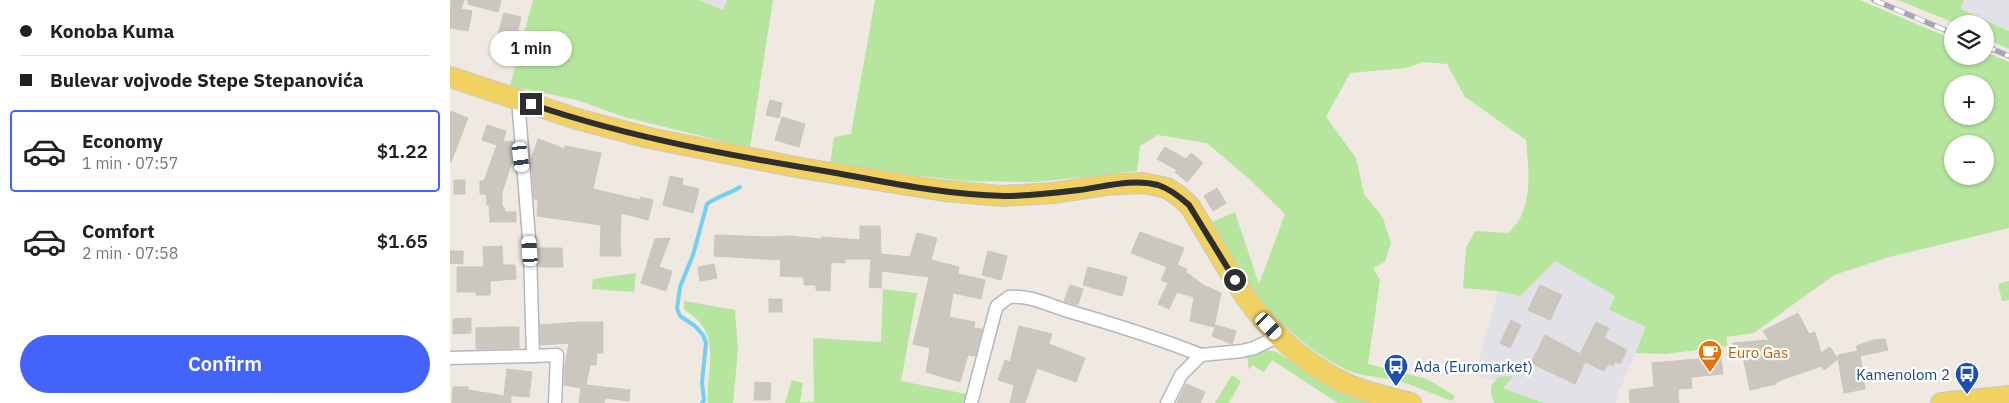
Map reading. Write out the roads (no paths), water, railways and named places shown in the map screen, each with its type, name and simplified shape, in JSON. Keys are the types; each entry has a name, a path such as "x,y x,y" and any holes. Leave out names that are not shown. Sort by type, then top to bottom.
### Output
{"main road":[{"path":"450,77 577,119 673,144 801,168 945,191 1018,196 1081,190 1113,184 1156,184 1167,188 1189,205 1247,299 1279,336 1308,361 1345,383 1411,403"},
{"path":"1941,403 2009,396"}],"street":[{"path":"518,99 530,251 533,356"},
{"path":"970,403 997,306 1008,297 1031,298 1159,338 1201,355 1242,351 1254,348 1279,336"},
{"path":"450,358 557,355 555,403"},
{"path":"1167,403 1181,375 1201,355"}],"waterway":[{"path":"702,403 704,400 702,383 706,343 703,335 695,326 680,316 677,309 680,287 693,255 707,204 740,187"}],"railway":[{"path":"1874,0 1944,30"},
{"path":"1994,50 2009,56"}],"place":[{"name":"Euro Gas","path":"1710,373"},
{"name":"Ada (Euromarket)","path":"1396,387"},
{"name":"Kamenolom 2","path":"1967,395"}]}
